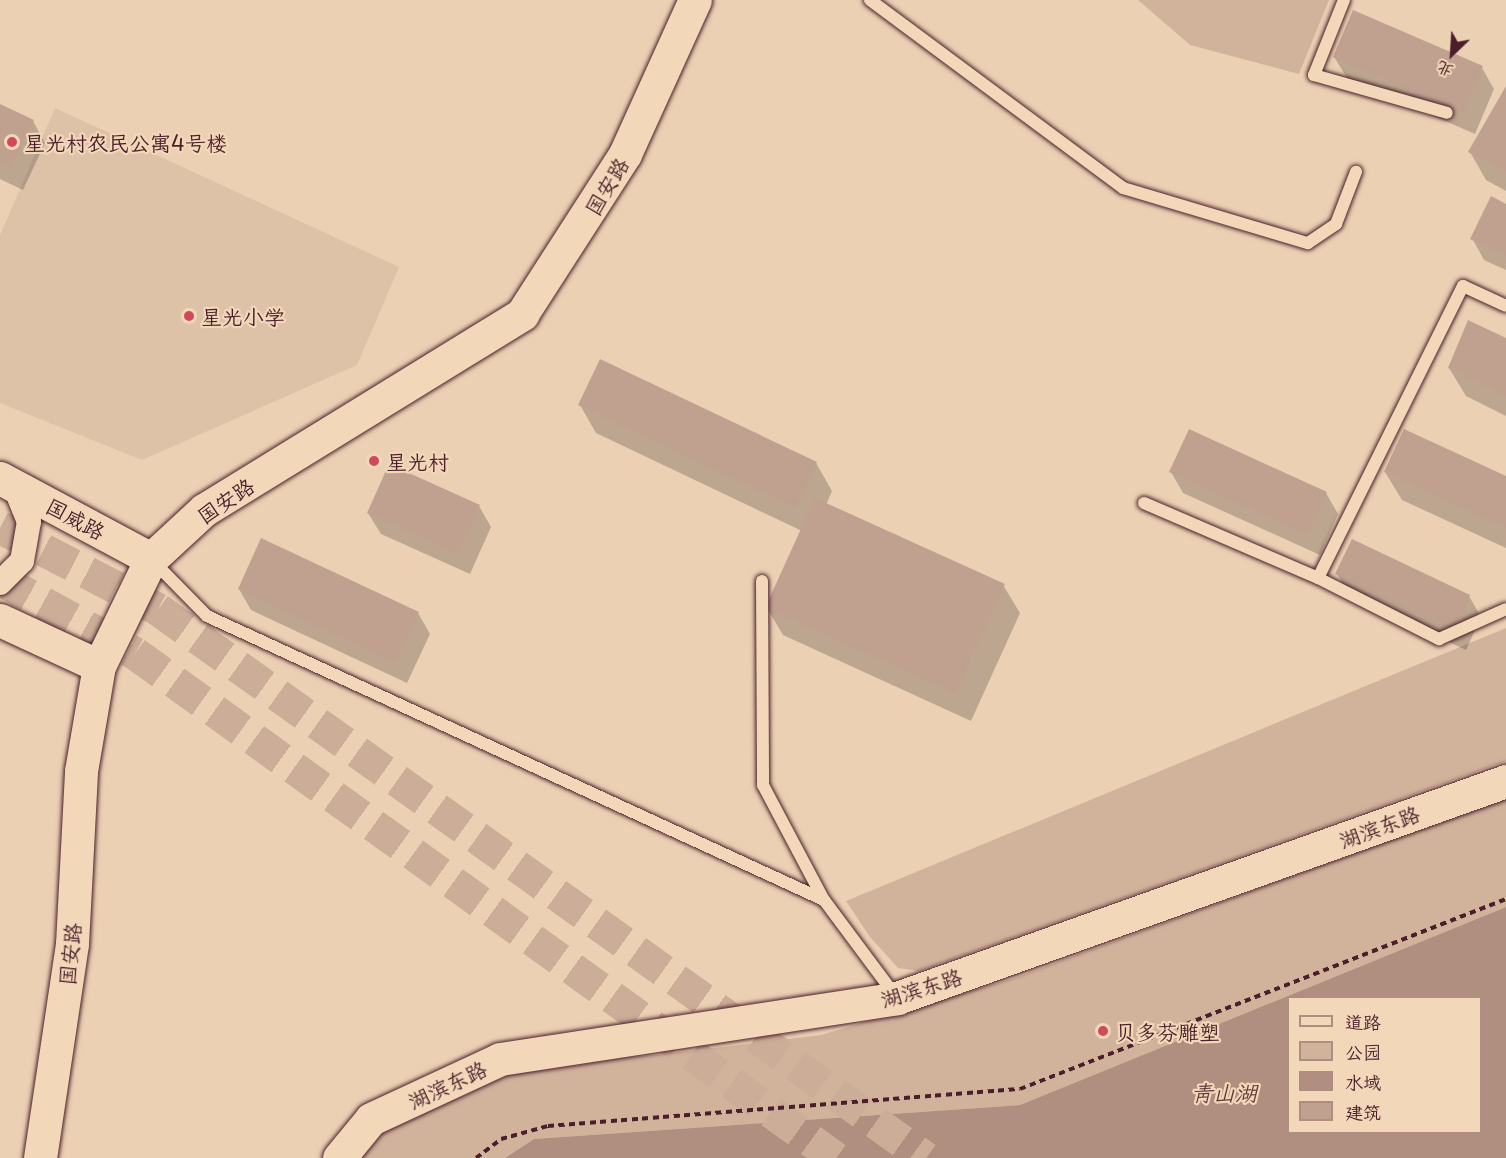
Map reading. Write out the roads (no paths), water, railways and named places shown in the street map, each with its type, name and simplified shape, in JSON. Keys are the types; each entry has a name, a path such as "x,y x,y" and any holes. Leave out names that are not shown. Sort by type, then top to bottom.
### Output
{"street":[{"name":"国安路","path":"40,1158 72,944 81,771 99,666 151,559 204,510 522,314 625,154 695,0"},
{"name":"国威路","path":"7,481 151,559"},
{"path":"0,583 22,561 29,522 7,481"},
{"path":"0,620 99,666"},
{"name":"湖滨东路","path":"339,1158 371,1119 500,1059 897,998 1506,781"}],"lane":[{"path":"870,0 1123,188 1308,243 1336,224 1356,172"},
{"path":"1344,0 1314,75 1447,112"},
{"path":"1318,578 1463,286 1506,306"},
{"path":"1144,503 1318,578 1439,639 1506,609"},
{"path":"151,559 207,616 824,900"},
{"path":"762,581 763,785 824,900 897,998"}],"water":[{"name":"青山湖","path":"1506,907 1506,1158 505,1158 534,1139 1020,1105 1287,996 1287,1134 1482,1134 1482,996 1288,996"}],"tunnel":[{"path":"0,527 158,609 926,1158"},
{"path":"0,579 135,653 836,1158"}],"place":[{"name":"星光村农民公寓4号楼","path":"12,142"},
{"name":"星光小学","path":"189,316"},
{"name":"星光村","path":"374,461"},
{"name":"贝多芬雕塑","path":"1103,1031"}]}
